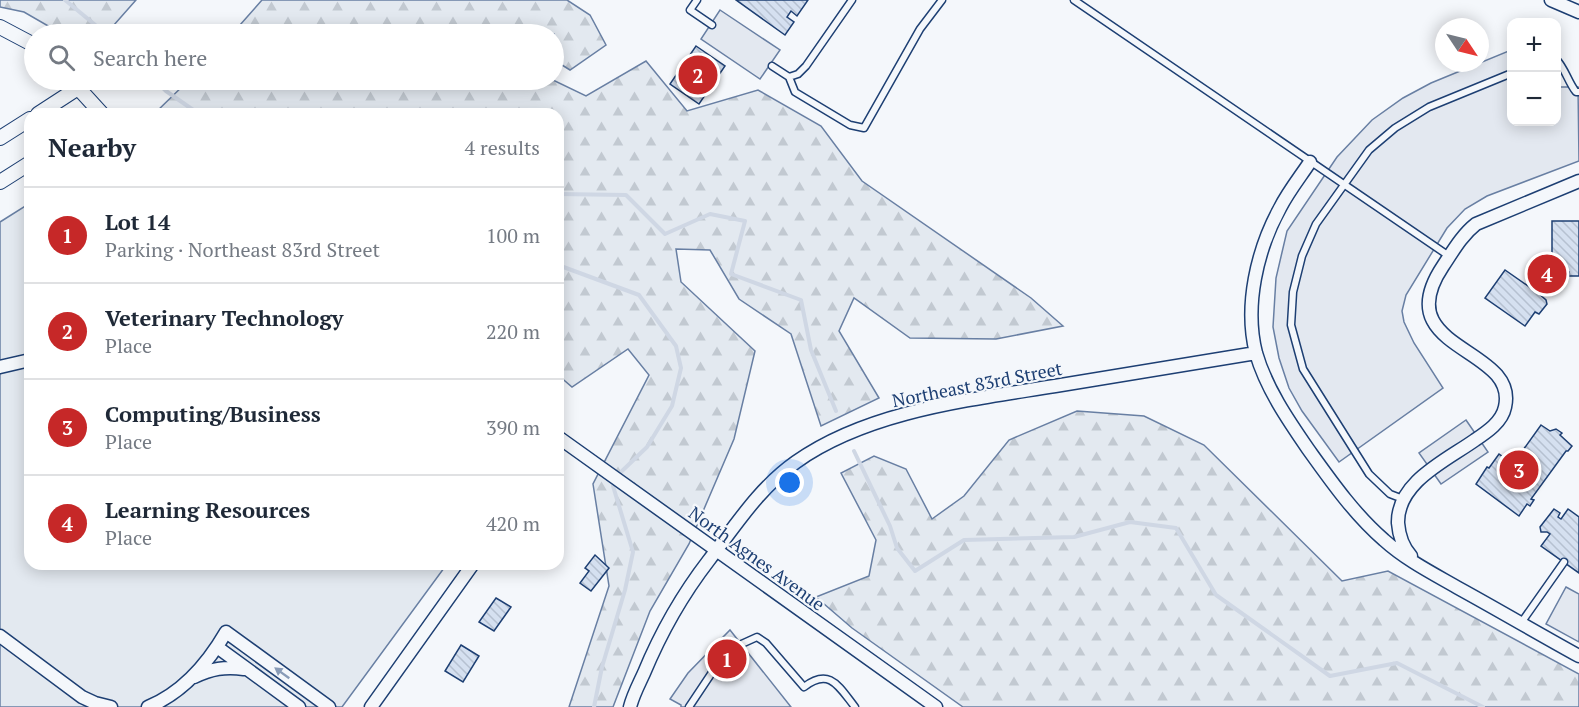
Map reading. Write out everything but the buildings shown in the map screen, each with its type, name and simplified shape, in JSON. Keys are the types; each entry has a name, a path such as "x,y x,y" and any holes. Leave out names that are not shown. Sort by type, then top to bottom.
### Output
{"street":[{"path":"1551,0 1579,12"},
{"path":"0,27 24,40"},
{"path":"45,108 67,90"},
{"path":"80,90 96,108"},
{"path":"0,138 24,123"},
{"path":"1310,162 1266,235 1257,269 1253,297 1256,353 1275,398 1334,486 1384,541 1418,564 1579,656"},
{"path":"0,182 24,167"},
{"path":"1418,564 1403,547 1399,532 1398,516 1403,499 1412,486 1424,476 1498,422 1505,408 1506,394 1502,381 1493,371 1454,343 1432,321 1428,307 1428,293 1449,256 1466,232 1476,224 1579,181"},
{"name":"Northeast 83rd Street","path":"630,707 659,638 695,578 742,513 776,478 822,445 859,429 917,411 999,395 1256,353"},
{"path":"0,367 24,361"},
{"name":"North Agnes Avenue","path":"564,445 716,550 936,707"},
{"path":"370,707 469,570"},
{"path":"148,707 164,700 190,678 217,647 226,632 329,707"},
{"path":"0,636 82,697 111,707"},
{"path":"217,647 299,707"},
{"path":"190,678 213,669 231,667 247,669"}],"lane":[{"path":"697,0 690,10 712,25"},
{"path":"789,77 798,74 806,66 852,0"},
{"path":"772,66 789,77 795,92 850,125 864,128 920,29 942,0"},
{"path":"1074,0 1449,256"},
{"path":"1561,64 1569,84 1576,92 1579,92"},
{"path":"1403,499 1390,494 1378,485 1347,442 1303,369 1291,325 1293,292 1302,256 1316,224 1369,150 1395,128 1429,107 1507,75"},
{"path":"1521,623 1564,562"},
{"path":"689,707 713,671 735,647 757,637 766,643 804,687 813,680 829,679 837,684 855,707"}],"green space":[{"path":"0,0 136,0 115,24 45,24 24,12 0,7"},
{"path":"262,0 567,0 590,15 606,45 570,70 564,66 564,24 241,24"},
{"path":"646,61 687,111 758,90 821,126 862,181 1031,298 1063,326 996,339 910,338 854,298 839,331 879,398 821,426 791,334 739,299 710,250 676,249 681,282 755,351 734,439 689,544 650,611 613,707 569,707 609,586 593,484 649,375 628,349 572,387 564,380 564,108 160,108 179,90 564,90 564,85 586,96"},
{"path":"24,207 24,570 443,570 342,707 0,707 0,222"},
{"path":"1077,411 1144,416 1204,445 1342,581 1388,571 1579,674 1579,707 963,707 852,628 816,597 869,576 876,540 841,473 874,456 906,469 932,519 964,496 1009,440"}],"shaded area":[{"path":"720,10 780,50 760,79 701,39"},
{"path":"1507,52 1507,126 1561,126 1561,87 1578,87 1579,161 1487,196 1465,209 1447,228 1406,295 1402,311 1404,322 1414,343 1443,388 1339,462 1302,411 1289,388 1279,358 1273,327 1276,278 1287,231 1337,157 1372,120 1403,98 1458,72 1489,72 1489,59"},
{"path":"1466,420 1488,452 1441,484 1419,453"},
{"path":"1566,587 1579,594 1579,642 1546,624"},
{"path":"730,630 791,707 681,707 670,699 688,673"}],"waterway":[{"path":"65,0 94,24"},
{"path":"165,90 190,108"},
{"path":"564,194 626,195 665,234 710,214 745,221 731,274 801,300 811,350 836,411"},
{"path":"564,267 639,295 676,346 681,368 672,406 647,447 622,471"},
{"path":"854,451 890,526 897,548 915,571 964,540 1074,537 1130,522 1176,528 1216,595 1330,676 1397,663 1483,707"},
{"path":"594,707 602,667 625,590 633,552 613,486"}],"place":[{"name":"Veterinary Technology","path":"698,75"},
{"name":"Learning Resources","path":"1547,274"},
{"name":"Computing/Business","path":"1519,470"},
{"name":"Lot 14","path":"727,659"}]}
